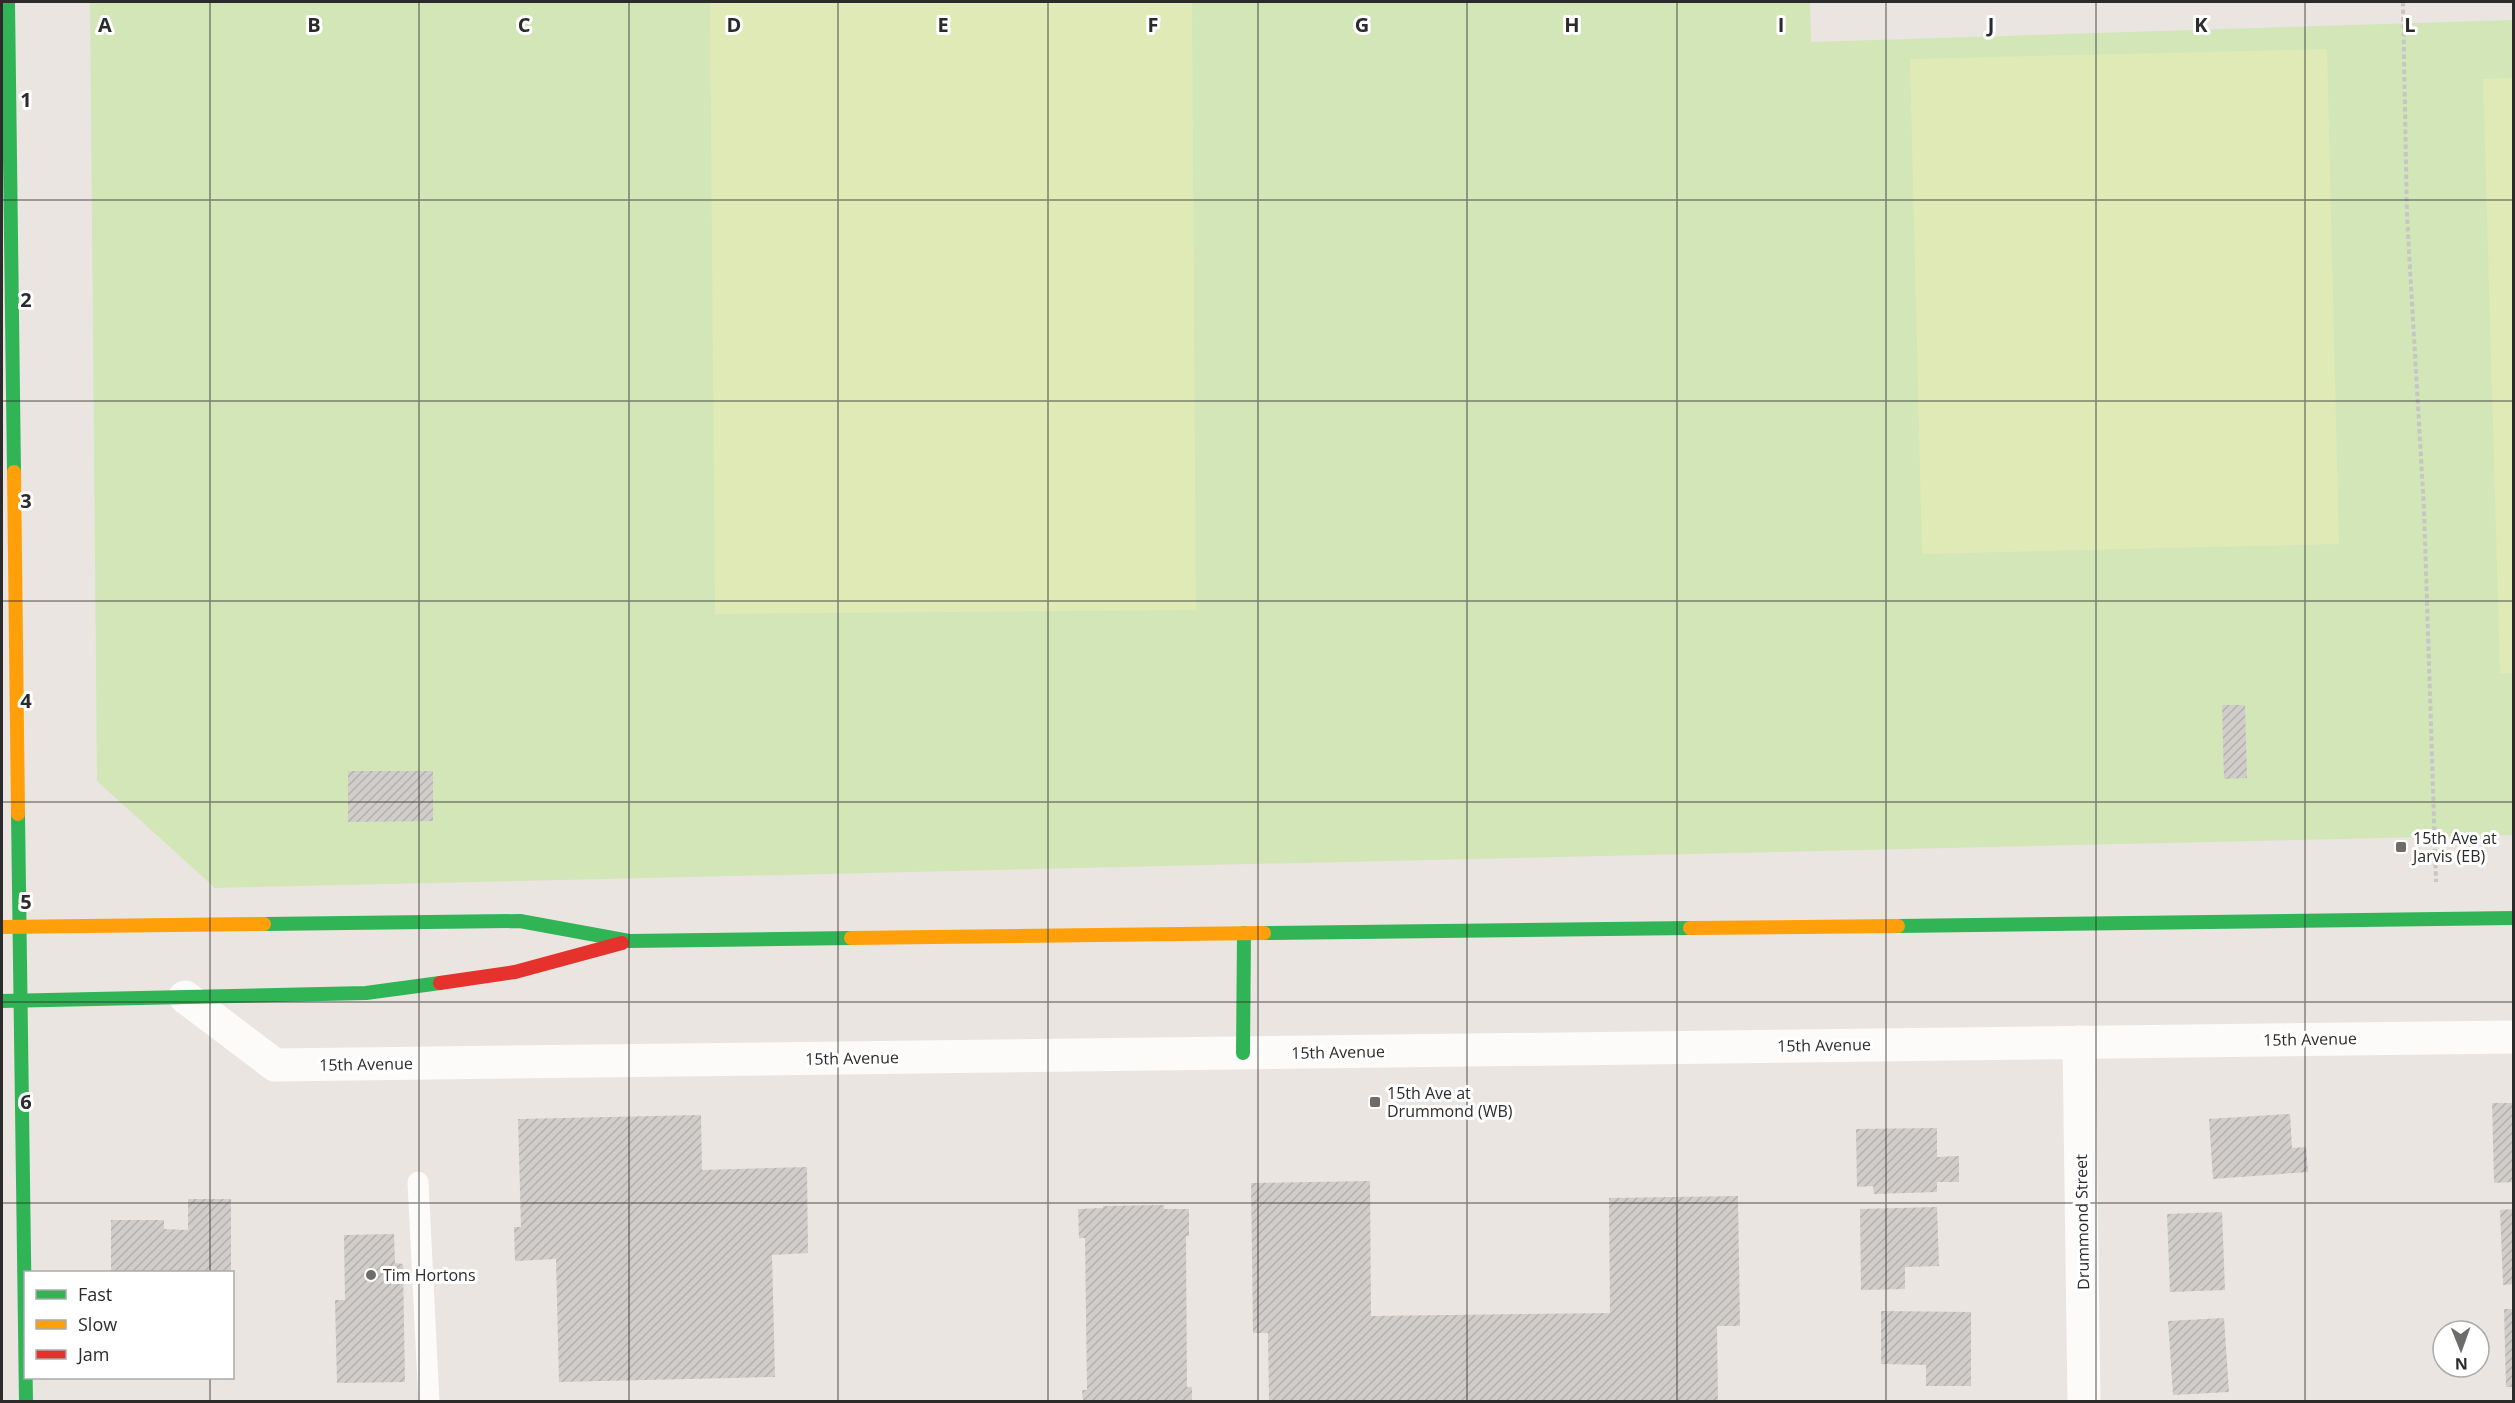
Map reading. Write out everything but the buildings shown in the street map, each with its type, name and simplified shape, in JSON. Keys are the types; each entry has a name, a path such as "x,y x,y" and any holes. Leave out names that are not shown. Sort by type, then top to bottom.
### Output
{"main road":[{"path":"8,2 24,1271"},
{"path":"2,927 520,921 629,940 2514,918"},
{"path":"1243,1053 1244,933"},
{"path":"2,1001 366,993 515,972 629,940"},
{"path":"26,1379 26,1401"}],"street":[{"name":"15th Avenue","path":"185,997 275,1065 2514,1037"},
{"name":"Drummond Street","path":"2079,1041 2084,1401"}],"lane":[{"path":"418,1182 429,1401"}],"path":[{"path":"2403,2 2407,217 2424,509 2437,919"}],"green space":[{"path":"90,2 1810,2 1811,42 2513,20 2513,835 215,888 97,781"},
{"path":"710,2 1192,2 1196,610 715,614"},
{"path":"2327,49 2339,544 1922,554 1910,59"},
{"path":"2513,78 2514,673 2500,673 2483,79"}],"traffic: fast":[{"path":"8,2 14,472"},
{"path":"18,814 24,1271"},
{"path":"1898,926 2514,918"},
{"path":"264,924 520,921 629,941 851,938"},
{"path":"1264,933 1690,928"},
{"path":"1243,1053 1244,933"},
{"path":"2,1001 366,993 440,983"},
{"path":"26,1379 26,1402"}],"traffic: slow":[{"path":"14,472 18,814"},
{"path":"2,927 264,924"},
{"path":"1690,928 1898,926"},
{"path":"851,938 1264,933"}],"traffic: jam":[{"path":"440,983 515,972 622,943"}],"place":[{"name":"15th Ave at Jarvis (EB)","path":"2401,847"},
{"name":"15th Ave at Drummond (WB)","path":"1375,1102"},
{"name":"Tim Hortons","path":"371,1275"}]}
